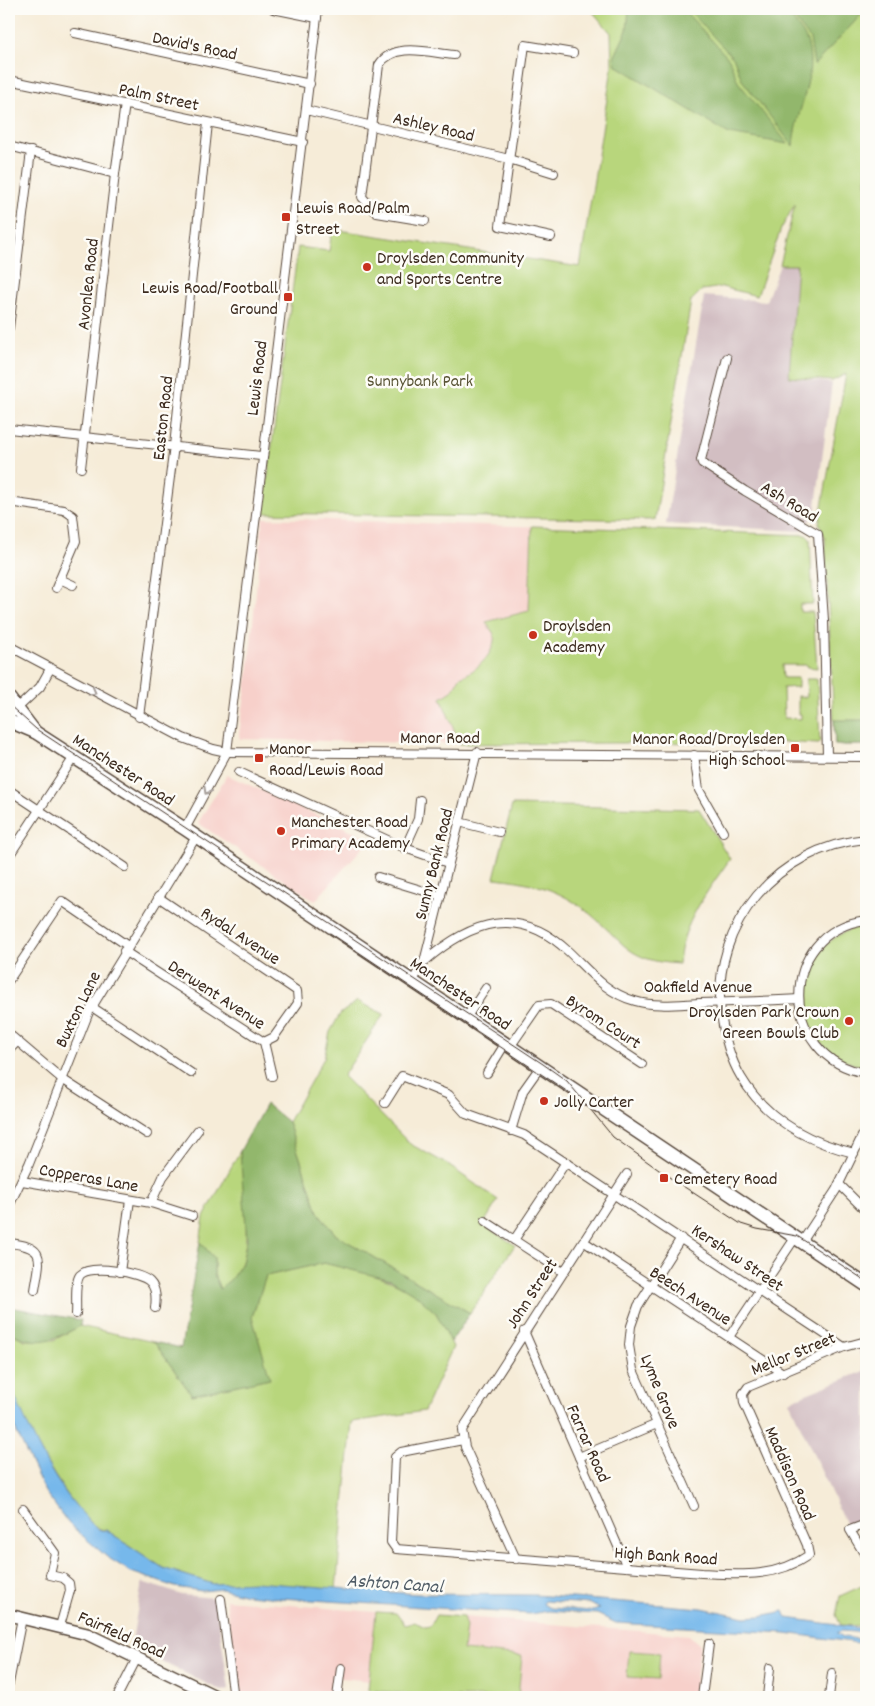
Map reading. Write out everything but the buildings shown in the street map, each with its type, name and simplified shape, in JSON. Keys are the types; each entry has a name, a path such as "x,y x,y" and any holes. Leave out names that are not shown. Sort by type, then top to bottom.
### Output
{"main road":[{"name":"Manchester Road","path":"11,707 35,732"},
{"name":"Manchester Road","path":"9,721 35,732 185,829 866,1285"}],"street":[{"path":"273,9 317,18"},
{"name":"Lewis Road","path":"227,752 261,456 303,142 318,9"},
{"name":"David's Road","path":"75,33 310,84"},
{"path":"551,237 500,226 525,45 574,54"},
{"path":"425,221 377,212 362,197 379,65 384,56 400,50 454,55"},
{"name":"Palm Street","path":"9,80 303,142"},
{"name":"Avonlea Road","path":"81,468 115,174 125,104"},
{"name":"Ashley Road","path":"306,110 509,159 554,173"},
{"name":"Easton Road","path":"139,717 174,446 208,123"},
{"path":"9,146 115,174"},
{"path":"9,328 31,151"},
{"name":"Ash Road","path":"727,358 701,460 702,463 745,491 818,534 824,620 827,756"},
{"path":"9,429 261,456"},
{"path":"9,502 64,510 72,516 76,541 73,552 66,561 56,588"},
{"path":"60,579 73,584"},
{"name":"Manor Road","path":"9,646 139,717 183,738 227,752 477,752 866,757"},
{"path":"11,707 40,687 50,669"},
{"path":"185,829 227,752"},
{"name":"Sunny Bank Road","path":"412,982 424,962 477,752"},
{"path":"694,755 698,790 723,832"},
{"path":"9,856 74,757"},
{"path":"239,772 405,848 448,863"},
{"path":"9,790 126,867"},
{"path":"405,848 418,819 420,800"},
{"path":"459,822 499,832"},
{"name":"Buxton Lane","path":"9,1206 22,1181 92,1007 126,948 196,837"},
{"path":"854,1154 804,1136 774,1115 752,1094 741,1078 728,1052 720,1002 720,977 736,925 754,897 780,872 811,853 843,842 866,839"},
{"path":"378,878 441,896"},
{"name":"Rydal Avenue","path":"158,897 297,991 298,1003 274,1037 264,1042"},
{"name":"Derwent Avenue","path":"9,980 62,901 126,948 264,1042 272,1076"},
{"path":"866,920 836,931 820,944 801,972 799,999 806,1029 821,1051 845,1067 866,1073"},
{"name":"Oakfield Avenue","path":"424,962 456,939 479,928 495,924 520,923 534,926 549,935 606,988 626,998 662,1005 799,999"},
{"path":"466,1018 486,988"},
{"name":"Byrom Court","path":"508,1046 539,1005 551,1004 642,1064"},
{"path":"92,1007 192,1073"},
{"path":"9,1034 62,1079 147,1134"},
{"path":"9,1050 17,1042"},
{"path":"487,1073 508,1046"},
{"path":"511,1131 523,1091 540,1067"},
{"name":"Kershaw Street","path":"386,1103 402,1076 449,1095 466,1114 524,1135 844,1347"},
{"path":"729,1337 760,1290 839,1184 866,1128"},
{"path":"151,1203 163,1177 198,1130"},
{"path":"514,1240 566,1162"},
{"name":"John Street","path":"463,1440 462,1430 562,1272 627,1174"},
{"name":"Copperas Lane","path":"22,1181 151,1203 192,1216"},
{"path":"839,1184 866,1211"},
{"path":"120,1272 130,1200"},
{"path":"485,1221 562,1272"},
{"name":"Lyme Grove","path":"681,1238 650,1285 632,1321 629,1354 633,1370 694,1506"},
{"name":"Beech Avenue","path":"583,1241 783,1373"},
{"path":"9,1243 29,1246 38,1253 40,1259 35,1290"},
{"path":"76,1314 80,1276 91,1269 136,1275 150,1281 156,1296 155,1308"},
{"name":"Farrar Road","path":"524,1332 627,1567"},
{"name":"Mellor Street","path":"744,1403 743,1394 748,1387 844,1347 866,1341"},
{"name":"Maddison Road","path":"744,1403 807,1545 809,1555"},
{"path":"579,1457 657,1424"},
{"path":"463,1440 516,1559"},
{"name":"High Bank Road","path":"463,1440 401,1452 395,1457 391,1545 401,1550 751,1575 788,1567 809,1555"},
{"path":"23,1509 54,1553 50,1575 62,1578 69,1583 70,1591 60,1626"},
{"path":"866,1524 850,1530 866,1557"},
{"path":"221,1599 233,1691 230,1697"},
{"name":"Fairfield Road","path":"9,1615 60,1626 97,1638 217,1697"},
{"path":"9,1683 22,1618"},
{"path":"702,1697 709,1644"},
{"path":"120,1696 137,1658"},
{"path":"337,1697 340,1668"},
{"path":"766,1697 770,1668"},
{"path":"829,1697 832,1674"}],"shaded area":[{"path":"780,265 797,265 789,377 832,383 815,513 802,531 666,524 704,296 766,301"},
{"name":"Droylsden Academy","path":"263,518 806,535 810,539 813,604 800,604 800,612 813,612 776,657 779,742 460,744 240,739 239,734 248,675"},
{"name":"Manchester Road Primary Academy","path":"227,775 370,839 315,901 198,823"},
{"path":"866,1350 866,1518 846,1525 789,1401 864,1371 859,1351"},
{"path":"142,1582 182,1595 215,1598 229,1689 222,1691 131,1647"},
{"path":"226,1600 376,1612 369,1681 334,1677 331,1697 238,1697"},
{"path":"463,1617 689,1635 700,1645 694,1697 518,1697 522,1656 463,1651 466,1626"}],"green space":[{"name":"Sunnybank Park","path":"568,9 866,9 866,745 835,745 825,538 819,523 846,374 832,381 789,377 797,265 780,265 795,204 781,229 757,296 722,287 702,290 691,301 655,520 263,513 298,247 329,251 332,229 580,267 612,68 611,33 592,11"},
{"path":"629,9 683,9 729,59 738,82 788,144 729,134 616,65 614,58 627,30"},
{"path":"688,9 783,9 787,12 807,41 810,54 808,81 793,146 742,80 734,59"},
{"path":"787,9 862,9 861,15 814,65 810,39"},
{"path":"532,526 806,535 810,539 813,604 800,604 800,612 813,612 817,668 808,667 807,665 782,665 783,678 798,678 798,687 783,688 784,718 801,719 801,714 798,714 798,696 807,697 806,679 817,679 820,742 818,744 778,742 460,744 441,698 452,691 460,677 479,666 489,654 494,641 494,634 486,622 529,611"},
{"path":"834,720 866,720 866,745 835,745"},
{"path":"512,805 699,809 730,859 690,921 681,949 679,964 648,959 628,949 589,913 567,898 532,884 494,878"},
{"path":"866,925 866,1067 839,1058 819,1041 808,1020 804,997 808,973 820,952 839,935"},
{"path":"357,1001 384,1014 343,1076 410,1144 445,1163 498,1200 483,1225 515,1245 470,1313 336,1235 318,1212 288,1122 324,1058 330,1032 340,1014"},
{"path":"266,1104 288,1122 318,1212 336,1235 470,1313 451,1342 436,1313 416,1295 391,1280 324,1263 266,1276 252,1317 270,1378 192,1395 154,1342 181,1348 200,1242 214,1258 214,1275 220,1289 231,1279 242,1263 247,1239 240,1151"},
{"path":"240,1151 246,1208 245,1251 238,1270 220,1289 214,1275 214,1258 200,1242 204,1217"},
{"path":"324,1263 370,1274 412,1292 436,1313 453,1347 424,1411 352,1422 336,1589 237,1583 213,1584 163,1568 106,1530 95,1526 80,1512 49,1466 13,1396 8,1376 9,1332 25,1340 54,1340 80,1326 154,1342 192,1395 269,1378 252,1317 266,1276"},
{"path":"9,1307 81,1320 80,1326 53,1338 37,1341 29,1340 9,1332"},
{"path":"866,1584 866,1626 841,1625 836,1615 840,1596"},
{"path":"376,1612 396,1613 405,1625 415,1622 425,1627 430,1626 436,1615 463,1617 466,1626 463,1650 522,1656 518,1697 442,1697 368,1690"},
{"path":"629,1651 660,1653 658,1679 627,1677"}],"water":[{"path":"9,1383 41,1453 51,1470 72,1501 94,1526 99,1530 106,1530 163,1568 213,1584 254,1582 418,1594 535,1595 702,1608 745,1617 784,1611 787,1618 866,1629 866,1633 842,1631 837,1633 843,1637 866,1640 866,1644 785,1633 616,1623 597,1614 548,1611 530,1614 281,1598 247,1595 222,1589 202,1591 175,1587 131,1572 107,1557 69,1524 45,1492 9,1416","holes":["545,1601 591,1604 599,1609 593,1611 551,1608 543,1604"]}],"tram line":[{"path":"9,705 36,729 567,1081 613,1137 666,1175 741,1224 757,1229 797,1236 866,1281"},
{"path":"330,933 571,1094"}],"place":[{"name":"Lewis Road/Palm Street","path":"286,217"},
{"name":"Droylsden Community and Sports Centre","path":"367,267"},
{"name":"Lewis Road/Football Ground","path":"288,297"},
{"name":"Droylsden Academy","path":"533,635"},
{"name":"Manor Road/Droylsden High School","path":"795,748"},
{"name":"Manor Road/Lewis Road","path":"259,758"},
{"name":"Manchester Road Primary Academy","path":"281,831"},
{"name":"Droylsden Park Crown Green Bowls Club","path":"849,1021"},
{"name":"Jolly Carter","path":"544,1101"},
{"name":"Cemetery Road","path":"664,1178"}],"water label":[{"name":"Ashton Canal","path":"395,1582"}]}
